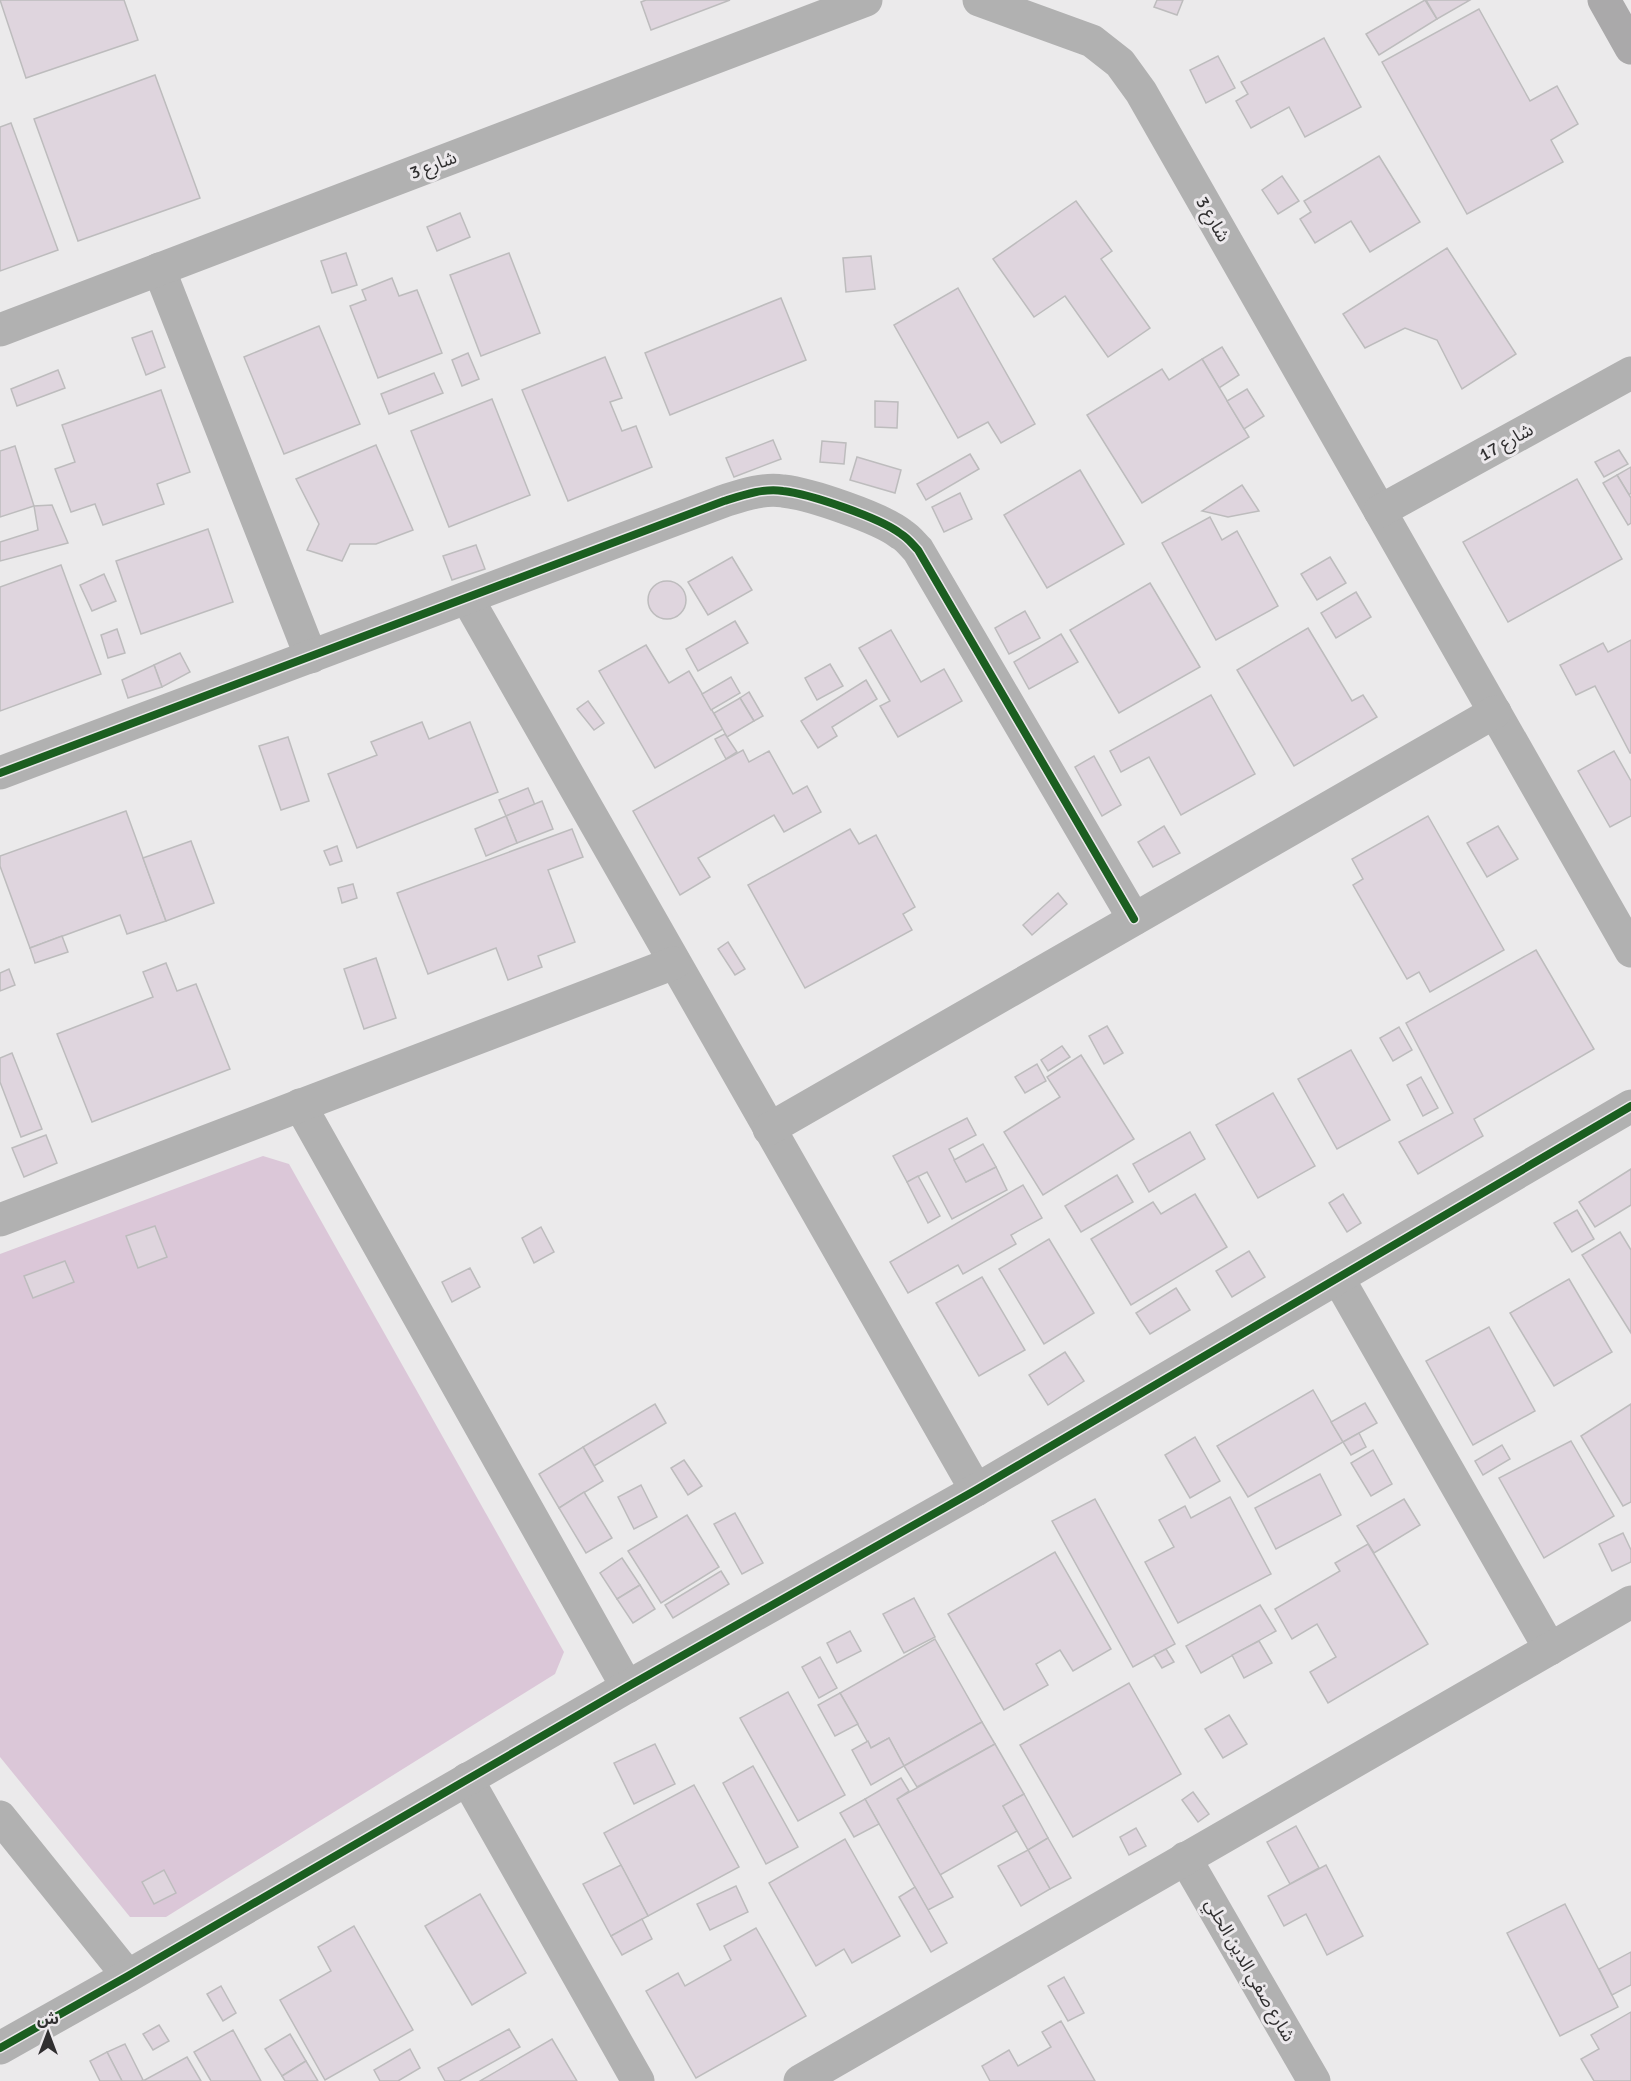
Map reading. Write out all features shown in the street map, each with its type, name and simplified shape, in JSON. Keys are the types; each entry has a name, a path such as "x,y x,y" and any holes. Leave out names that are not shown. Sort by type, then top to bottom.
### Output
{"main road":[{"path":"1604,0 1631,48"}],"street":[{"name":"شارع 3","path":"0,330 866,0"},
{"name":"شارع 3","path":"979,0 1059,27 1092,41 1120,63 1141,92 1631,951"},
{"path":"159,269 311,657"},
{"name":"شارع 17","path":"1380,511 1631,373"},
{"path":"0,773 752,492 782,490 811,497 882,522 902,534 918,550 1134,919"},
{"path":"467,598 976,1491"},
{"path":"768,1129 1495,712"},
{"path":"0,1220 674,963"},
{"path":"300,1105 627,1687"},
{"path":"0,2048 627,1687 976,1491 1631,1106"},
{"path":"1338,1278 1550,1648"},
{"path":"800,2081 1631,1602"},
{"path":"467,1779 638,2081"},
{"path":"0,1817 128,1976"},
{"name":"شارع صفي الدين الحلي","path":"1185,1858 1314,2081"}],"shaded area":[{"path":"263,1156 289,1164 564,1652 555,1674 166,1917 130,1917 0,1757 0,1254"}],"building":[{"path":"0,0 124,0 138,40 26,78"},
{"path":"646,0 730,0 651,30 641,2"},
{"path":"1157,0 1183,0 1177,15 1154,7"},
{"path":"1425,0 1437,19 1379,55 1366,34"},
{"path":"1426,0 1470,0 1437,19"},
{"path":"1479,9 1530,101 1557,86 1578,124 1551,140 1563,162 1467,214 1382,62"},
{"path":"1324,38 1361,107 1305,137 1289,107 1251,128 1236,101 1248,94 1241,82"},
{"path":"1218,56 1235,88 1206,103 1190,70"},
{"path":"155,75 200,198 78,241 34,119"},
{"path":"11,123 58,250 0,271 0,127"},
{"path":"1379,156 1420,222 1370,252 1351,221 1315,243 1300,219 1311,212 1304,201"},
{"path":"1282,176 1299,201 1278,214 1262,190"},
{"path":"1076,201 1112,251 1101,259 1150,328 1108,357 1065,296 1034,317 993,259"},
{"path":"460,213 470,237 437,251 427,227"},
{"path":"1447,248 1516,354 1462,389 1437,340 1405,328 1365,348 1343,314"},
{"path":"346,253 357,285 332,293 321,261"},
{"path":"509,253 540,333 481,356 450,275"},
{"path":"871,256 875,289 846,292 843,258"},
{"path":"392,278 399,296 417,290 442,353 378,378 350,306 366,300 362,290"},
{"path":"958,288 1035,424 1001,443 988,422 958,438 894,325"},
{"path":"781,298 806,360 670,415 645,353"},
{"path":"319,326 360,424 284,454 244,357"},
{"path":"152,331 165,367 146,375 132,338"},
{"path":"1222,347 1239,375 1219,388 1202,359"},
{"path":"468,353 479,379 462,386 452,360"},
{"path":"605,357 622,398 610,402 622,431 636,426 652,467 568,501 522,390"},
{"path":"1202,359 1249,437 1142,503 1087,415 1162,369 1169,380"},
{"path":"58,370 65,388 17,406 11,389"},
{"path":"434,373 443,393 389,414 381,394"},
{"path":"1247,389 1264,416 1244,429 1227,401"},
{"path":"161,390 190,472 157,484 164,504 103,525 95,504 71,512 55,469 75,462 62,425"},
{"path":"492,399 530,495 449,527 411,431"},
{"path":"875,401 898,402 897,428 875,427"},
{"path":"773,440 781,459 734,477 726,458"},
{"path":"822,441 846,443 844,464 820,462"},
{"path":"376,445 413,530 376,544 350,544 342,561 307,550 319,524 296,479"},
{"path":"15,446 34,506 0,517 0,451"},
{"path":"1619,450 1628,464 1604,477 1595,462"},
{"path":"970,454 979,469 926,500 917,484"},
{"path":"857,457 901,470 895,493 850,480"},
{"path":"1631,467 1631,493 1629,495 1617,475"},
{"path":"1080,470 1124,544 1047,588 1004,515"},
{"path":"1617,475 1631,498 1631,523 1628,525 1603,483"},
{"path":"1577,479 1622,559 1508,622 1463,542"},
{"path":"1242,485 1259,511 1228,517 1202,511"},
{"path":"960,493 972,519 944,532 932,507"},
{"path":"52,505 68,543 0,561 0,542 38,530 34,506"},
{"path":"1210,517 1222,540 1237,531 1278,606 1216,640 1162,543"},
{"path":"208,529 233,602 141,634 116,561"},
{"path":"476,545 485,569 452,580 443,556"},
{"path":"732,557 752,590 708,615 688,582"},
{"path":"1330,557 1346,583 1317,600 1301,574"},
{"path":"61,565 101,674 0,711 0,587"},
{"path":"104,574 116,601 92,611 80,585"},
{"path":"667,581 681,586 686,600 681,614 667,619 653,614 648,600 653,586"},
{"path":"1150,583 1200,667 1119,713 1070,630"},
{"path":"1356,592 1371,617 1336,638 1321,613"},
{"path":"1025,611 1040,638 1009,654 995,628"},
{"path":"735,621 748,643 698,671 686,649"},
{"path":"1308,628 1352,701 1363,695 1377,717 1294,766 1237,670"},
{"path":"117,629 125,653 108,658 101,635"},
{"path":"891,630 921,682 944,669 962,701 898,737 880,706 890,701 859,648"},
{"path":"1061,634 1078,662 1029,689 1014,662"},
{"path":"1631,640 1630,753 1595,686 1576,695 1560,665 1603,643 1608,652"},
{"path":"646,645 669,683 689,671 723,729 655,768 599,671"},
{"path":"180,653 190,672 162,687 154,665"},
{"path":"830,664 843,686 817,700 805,678"},
{"path":"154,665 162,687 128,698 122,680"},
{"path":"731,677 740,693 711,710 702,694"},
{"path":"866,680 877,699 832,727 837,736 818,748 801,721"},
{"path":"749,692 763,716 754,721 740,698"},
{"path":"1211,695 1255,774 1181,815 1149,757 1121,772 1110,751"},
{"path":"740,698 754,721 727,737 714,713"},
{"path":"588,701 604,723 594,730 577,709"},
{"path":"422,722 429,739 470,722 498,792 357,848 328,774 377,755 371,742"},
{"path":"725,734 737,752 726,759 715,739"},
{"path":"288,737 309,801 281,810 259,746"},
{"path":"743,750 749,762 769,751 793,794 807,786 821,812 784,832 774,815 698,858 710,877 680,895 633,811"},
{"path":"1614,751 1631,781 1631,816 1610,827 1578,771"},
{"path":"1094,756 1121,805 1102,816 1075,767"},
{"path":"528,788 535,805 506,816 499,800"},
{"path":"542,801 553,829 517,843 506,816"},
{"path":"126,811 166,921 127,934 120,915 30,948 0,866 0,856"},
{"path":"506,816 517,843 486,856 475,829"},
{"path":"1428,816 1504,950 1430,992 1419,972 1407,979 1353,885 1363,879 1352,859"},
{"path":"1164,826 1180,853 1153,867 1138,842"},
{"path":"1498,826 1518,859 1487,877 1467,843"},
{"path":"572,829 583,857 548,870 575,942 538,956 542,967 508,980 496,948 428,974 397,893"},
{"path":"850,829 859,844 876,835 915,907 903,914 912,930 805,988 748,885"},
{"path":"191,841 214,903 166,921 143,858"},
{"path":"337,846 342,861 330,865 324,851"},
{"path":"353,884 357,898 342,903 338,888"},
{"path":"1058,893 1067,904 1032,935 1023,925"},
{"path":"62,936 68,952 35,963 30,948"},
{"path":"728,942 745,969 735,975 718,949"},
{"path":"1536,950 1594,1049 1474,1119 1483,1136 1418,1174 1399,1142 1453,1113 1406,1023"},
{"path":"376,958 396,1018 364,1029 344,969"},
{"path":"166,963 177,991 196,984 230,1069 92,1122 57,1034 153,997 143,972"},
{"path":"9,969 15,985 0,991 0,973"},
{"path":"1107,1026 1123,1053 1104,1064 1089,1036"},
{"path":"1399,1027 1412,1050 1393,1061 1380,1038"},
{"path":"1062,1046 1070,1057 1048,1071 1041,1060"},
{"path":"1351,1050 1390,1120 1337,1149 1298,1079"},
{"path":"12,1053 42,1129 21,1137 0,1082 0,1058"},
{"path":"1081,1055 1134,1139 1043,1195 1004,1132 1060,1097 1047,1077"},
{"path":"1037,1064 1046,1081 1025,1093 1015,1077"},
{"path":"1421,1077 1438,1108 1423,1116 1407,1085"},
{"path":"1273,1093 1315,1166 1258,1198 1216,1125"},
{"path":"967,1118 976,1135 949,1149 966,1182 996,1167 1007,1190 952,1219 927,1172 907,1182 893,1156"},
{"path":"1190,1132 1205,1159 1149,1192 1133,1164"},
{"path":"46,1135 57,1163 24,1177 12,1148"},
{"path":"983,1144 996,1167 966,1182 954,1160"},
{"path":"1631,1169 1631,1205 1595,1227 1579,1202"},
{"path":"1117,1175 1133,1202 1081,1232 1065,1206"},
{"path":"918,1176 940,1216 928,1223 907,1182"},
{"path":"1023,1185 1042,1218 1011,1235 1016,1244 963,1274 958,1265 908,1293 890,1262"},
{"path":"1195,1194 1227,1247 1131,1305 1091,1239 1153,1202 1161,1214"},
{"path":"1343,1194 1361,1223 1347,1232 1329,1203"},
{"path":"1577,1210 1594,1239 1572,1252 1554,1223"},
{"path":"155,1226 167,1257 138,1268 126,1236"},
{"path":"541,1227 554,1252 534,1263 522,1238"},
{"path":"1620,1232 1631,1250 1631,1333 1582,1255"},
{"path":"1049,1239 1094,1313 1044,1344 999,1269"},
{"path":"1249,1251 1265,1277 1232,1297 1216,1271"},
{"path":"65,1261 74,1282 33,1298 24,1276"},
{"path":"470,1268 480,1287 452,1302 442,1282"},
{"path":"982,1277 1025,1350 979,1376 936,1303"},
{"path":"1569,1279 1612,1352 1554,1386 1510,1313"},
{"path":"1176,1288 1190,1310 1150,1334 1136,1313"},
{"path":"1489,1327 1535,1411 1473,1445 1426,1361"},
{"path":"1065,1352 1084,1381 1048,1405 1029,1375"},
{"path":"1313,1390 1343,1442 1248,1497 1217,1446"},
{"path":"1365,1403 1377,1423 1343,1442 1331,1422"},
{"path":"655,1404 666,1423 594,1466 583,1447"},
{"path":"1631,1404 1631,1502 1623,1506 1581,1436"},
{"path":"1359,1433 1366,1447 1351,1455 1343,1442"},
{"path":"1195,1437 1220,1481 1190,1498 1165,1455"},
{"path":"1571,1441 1614,1516 1544,1558 1499,1478"},
{"path":"1502,1445 1510,1459 1483,1475 1475,1461"},
{"path":"583,1447 603,1481 559,1508 539,1474"},
{"path":"1373,1450 1392,1484 1371,1496 1351,1463"},
{"path":"684,1460 702,1486 688,1495 671,1468"},
{"path":"1320,1474 1341,1515 1276,1549 1255,1508"},
{"path":"641,1485 657,1517 634,1529 618,1497"},
{"path":"584,1492 612,1538 586,1553 559,1508"},
{"path":"1230,1497 1271,1574 1178,1623 1145,1562 1174,1547 1159,1520 1185,1506 1191,1518"},
{"path":"1095,1499 1175,1644 1133,1667 1052,1521"},
{"path":"1404,1499 1420,1525 1374,1553 1357,1526"},
{"path":"735,1513 763,1563 742,1574 714,1524"},
{"path":"687,1515 719,1567 661,1603 628,1551"},
{"path":"1623,1533 1631,1550 1631,1562 1612,1571 1599,1544"},
{"path":"1368,1544 1428,1644 1328,1703 1310,1672 1336,1657 1317,1624 1292,1639 1275,1609 1340,1571 1335,1563"},
{"path":"1055,1552 1111,1649 1073,1671 1060,1650 1036,1664 1048,1685 1004,1710 948,1614"},
{"path":"622,1558 640,1585 617,1599 600,1573"},
{"path":"721,1571 729,1584 673,1618 665,1605"},
{"path":"640,1585 655,1609 633,1623 617,1599"},
{"path":"914,1598 935,1637 904,1653 883,1614"},
{"path":"1260,1605 1276,1631 1201,1673 1186,1646"},
{"path":"850,1631 861,1651 837,1663 827,1643"},
{"path":"935,1639 982,1722 904,1766 889,1738 871,1748 840,1693"},
{"path":"1259,1641 1272,1663 1244,1678 1232,1655"},
{"path":"1166,1649 1174,1662 1162,1668 1154,1655"},
{"path":"820,1657 837,1688 819,1698 802,1667"},
{"path":"1129,1683 1181,1774 1073,1837 1020,1745"},
{"path":"788,1692 845,1795 798,1821 740,1718"},
{"path":"840,1693 858,1724 835,1736 818,1705"},
{"path":"1229,1715 1247,1744 1223,1758 1205,1729"},
{"path":"982,1722 995,1744 917,1787 904,1766"},
{"path":"889,1738 904,1766 871,1785 852,1750 868,1741 871,1748"},
{"path":"655,1744 675,1784 634,1804 614,1763"},
{"path":"995,1744 1024,1794 1003,1806 1017,1831 940,1875 897,1799"},
{"path":"753,1766 798,1847 766,1864 723,1783"},
{"path":"901,1778 909,1791 897,1799 953,1897 928,1910 865,1799"},
{"path":"694,1785 739,1867 648,1916 604,1833"},
{"path":"1193,1792 1209,1814 1198,1822 1182,1800"},
{"path":"1024,1794 1048,1838 1028,1850 1003,1806"},
{"path":"865,1799 879,1824 854,1837 840,1813"},
{"path":"1296,1826 1319,1868 1290,1884 1267,1842"},
{"path":"1136,1828 1146,1846 1129,1855 1120,1837"},
{"path":"1048,1838 1071,1878 1050,1889 1028,1850"},
{"path":"845,1839 900,1936 852,1963 844,1949 816,1966 769,1883"},
{"path":"1028,1850 1050,1889 1021,1906 998,1866"},
{"path":"621,1865 648,1916 611,1936 583,1884"},
{"path":"1326,1865 1363,1936 1327,1955 1306,1914 1284,1926 1268,1896"},
{"path":"164,1870 176,1893 154,1904 142,1882"},
{"path":"736,1886 748,1912 710,1930 697,1904"},
{"path":"915,1887 947,1943 931,1952 899,1897"},
{"path":"480,1894 526,1973 472,2005 425,1926"},
{"path":"1565,1904 1618,2007 1560,2036 1507,1933"},
{"path":"642,1919 652,1939 622,1955 611,1936"},
{"path":"354,1926 413,2030 325,2080 280,2000 331,1971 318,1947"},
{"path":"756,1928 806,2016 696,2078 646,1991 678,1973 685,1986 731,1960 724,1946"},
{"path":"1631,1952 1631,1985 1612,1995 1599,1969"},
{"path":"1064,1977 1084,2013 1068,2021 1048,1986"},
{"path":"221,1986 236,2013 223,2021 207,1994"},
{"path":"1631,2012 1631,2081 1594,2081 1581,2059 1599,2049 1591,2035"},
{"path":"1061,2021 1095,2081 990,2081 982,2066 1009,2050 1018,2066 1051,2047 1042,2032"},
{"path":"159,2025 169,2041 153,2050 143,2034"},
{"path":"509,2029 520,2047 459,2081 445,2081 438,2068"},
{"path":"233,2030 261,2081 211,2081 194,2052"},
{"path":"290,2034 306,2061 282,2076 265,2049"},
{"path":"552,2039 577,2081 480,2081"},
{"path":"125,2044 143,2080 141,2081 122,2081 107,2052"},
{"path":"410,2049 420,2068 398,2081 380,2081 374,2070"},
{"path":"107,2052 122,2081 100,2081 90,2061"},
{"path":"187,2057 201,2081 143,2081"},
{"path":"306,2061 318,2081 285,2081 282,2076"}],"cycle path":[{"path":"0,773 724,501 746,494 776,490 795,493 862,514 904,536 918,550 1134,919"},
{"path":"0,2048 627,1687 976,1490 1631,1106"}]}
